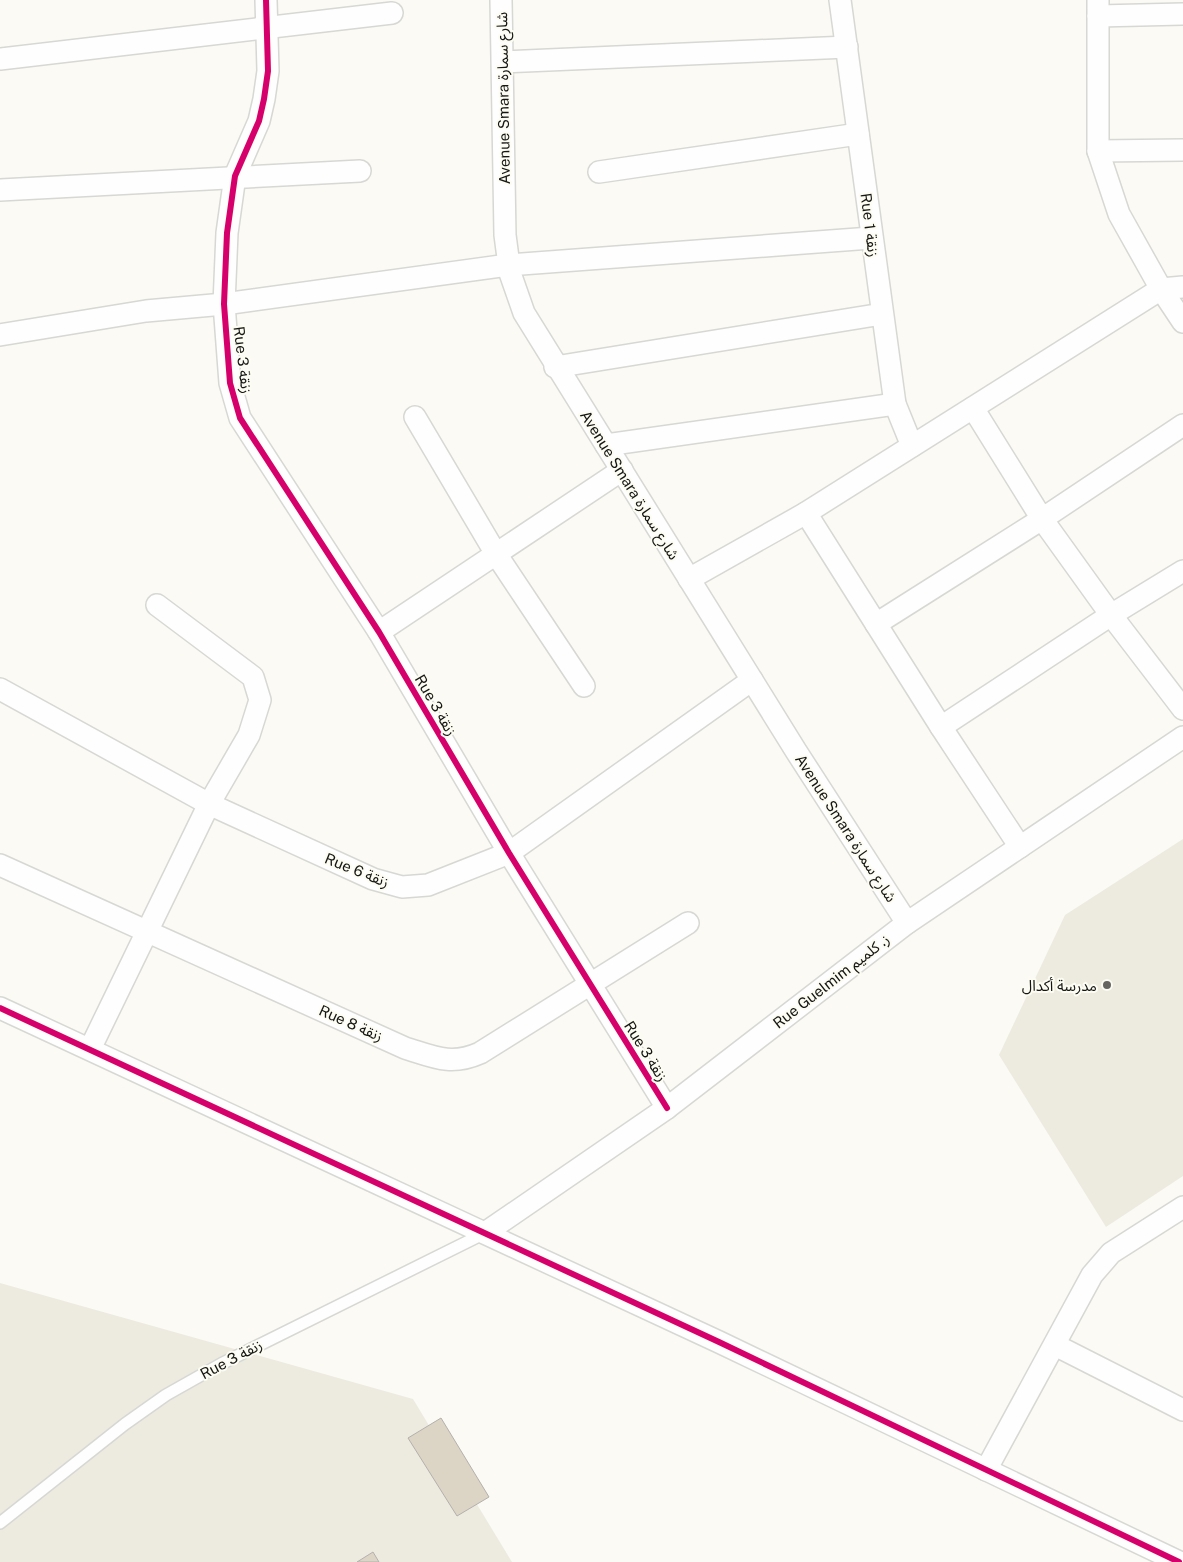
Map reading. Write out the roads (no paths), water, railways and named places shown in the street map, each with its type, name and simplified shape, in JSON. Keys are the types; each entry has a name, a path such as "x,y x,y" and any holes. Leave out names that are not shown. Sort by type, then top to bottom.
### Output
{"street":[{"name":"Rue 3 زنقة","path":"266,0 268,72 261,114 235,176 227,233 224,304 230,383 240,418 379,632 508,854 666,1108"},
{"name":"Avenue Smara شارع سمارة","path":"501,0 505,235 508,265 524,313 555,367 606,444 752,680 907,923"},
{"name":"Rue 1 زنقة","path":"840,0 895,404 912,446"},
{"path":"1183,14 1098,8 1098,151 1119,214 1161,289 1183,322"},
{"path":"0,58 267,29 392,13"},
{"path":"503,62 847,47"},
{"path":"599,172 858,134"},
{"path":"1098,151 1183,150"},
{"path":"0,190 235,176 360,171"},
{"path":"0,334 146,311 224,304 508,265 871,238"},
{"path":"689,578 806,513 1161,289 1183,288"},
{"path":"555,367 882,314"},
{"path":"606,444 895,404"},
{"path":"972,408 1042,519 1110,615 1183,709"},
{"path":"414,417 496,554 584,686"},
{"path":"876,624 1042,519 1183,425"},
{"path":"379,632 622,470"},
{"path":"806,513 941,727 1020,847"},
{"path":"941,727 1110,615 1183,571"},
{"path":"90,1049 209,804 249,735 260,700 252,677 157,605"},
{"name":"Rue 6 زنقة","path":"0,689 209,804 373,879 402,887 428,885 508,854 752,680"},
{"name":"Rue Guelmim ز. كلميم","path":"485,1233 666,1108 907,923 1183,737"},
{"name":"Rue 8 زنقة","path":"0,865 405,1048 444,1061 465,1060 480,1053 688,923"},
{"path":"0,1008 485,1233 1179,1562"},
{"path":"986,1470 1092,1275 1111,1253 1183,1207"},
{"path":"1055,1345 1183,1410"}],"lane":[{"name":"Rue 3 زنقة","path":"0,1522 125,1424 166,1395 221,1364 485,1233"}],"place":[{"name":"مدرسة أكدال","path":"1107,985"}]}
